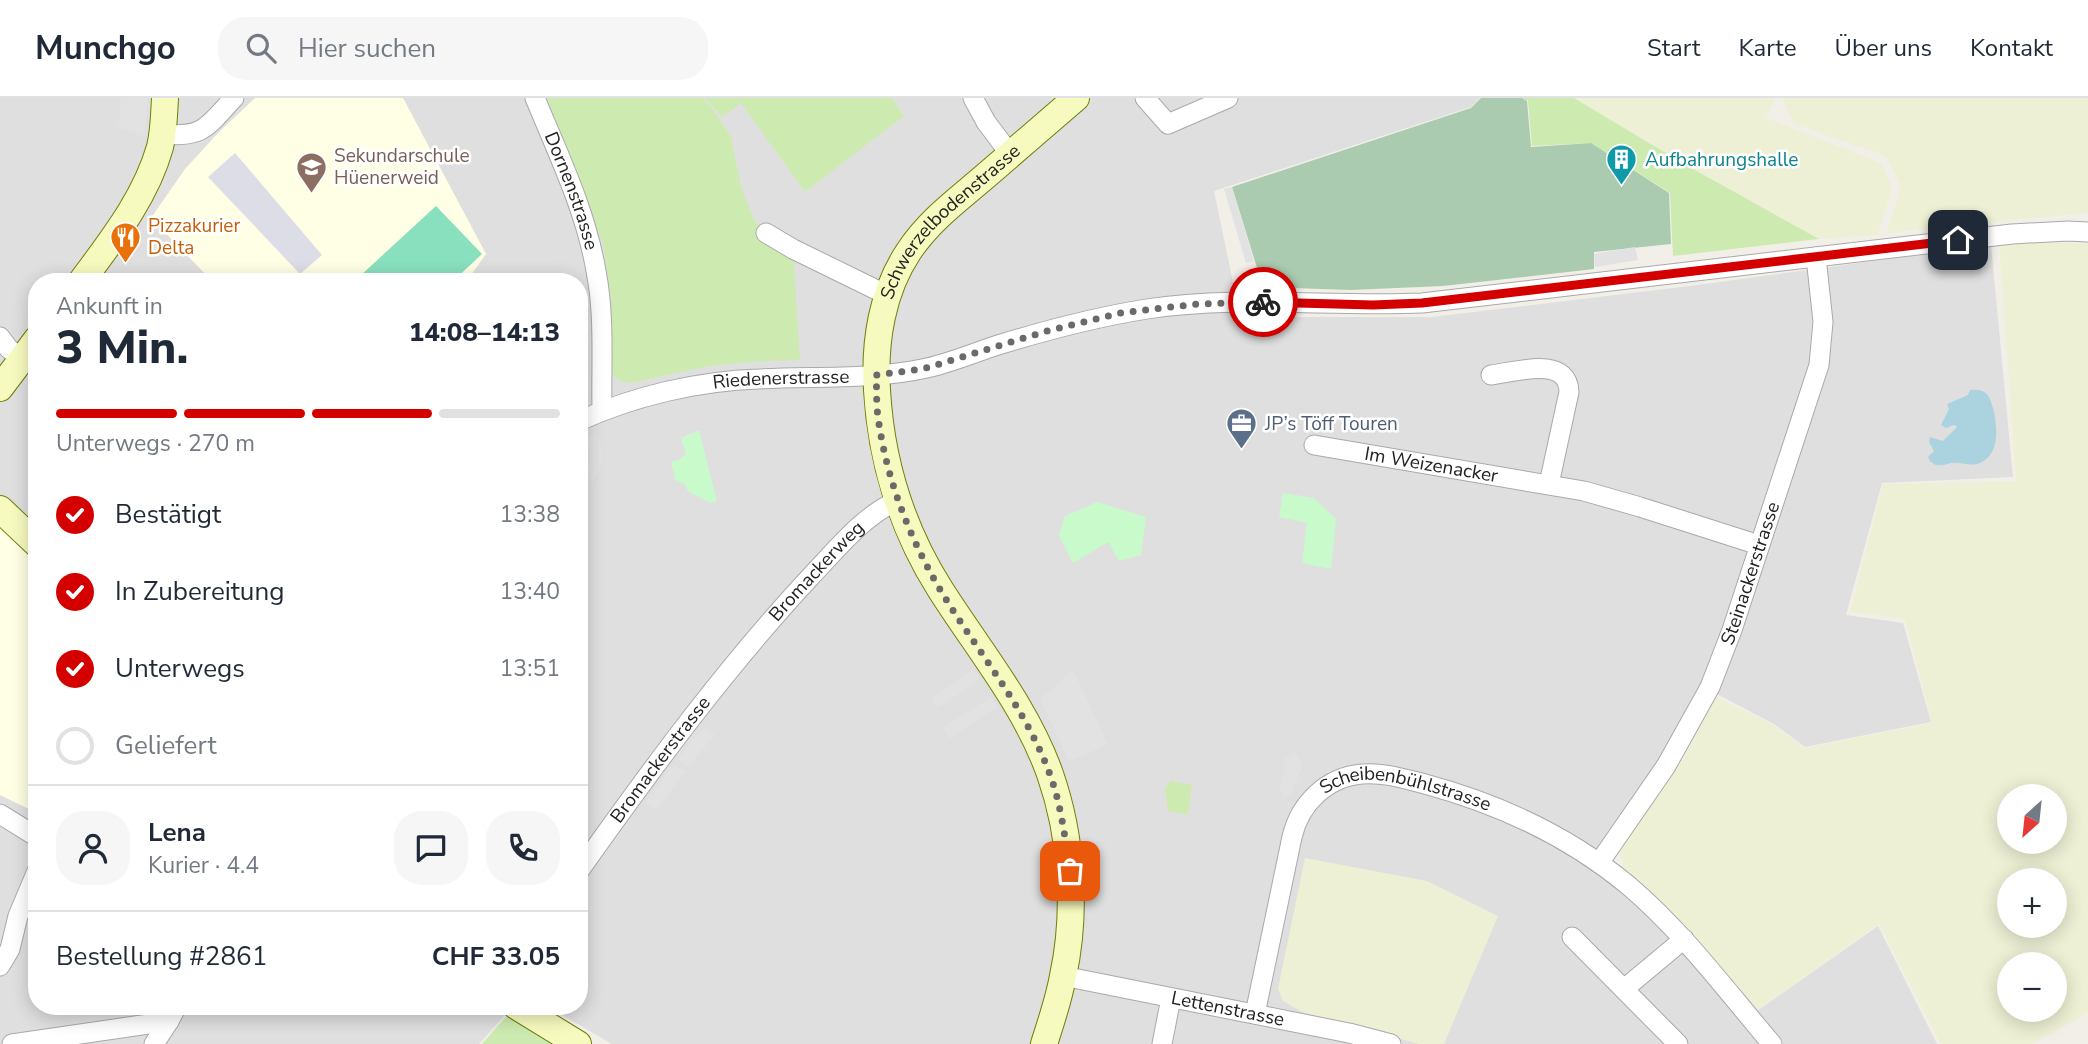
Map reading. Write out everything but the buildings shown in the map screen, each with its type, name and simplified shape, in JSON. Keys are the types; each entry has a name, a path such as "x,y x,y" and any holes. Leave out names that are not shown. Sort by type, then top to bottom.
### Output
{"street":[{"path":"87,273 139,198 152,172 163,134 165,98"},
{"path":"163,134 181,135 201,131 234,98"},
{"name":"Dornenstrasse","path":"535,98 570,184 593,253 601,310 602,411"},
{"path":"973,98 986,122 1010,155"},
{"name":"Schwerzelbodenstrasse","path":"1044,1044 1063,976 1070,920 1070,871 1061,816 1050,773 1028,727 1001,680 939,586 914,541 897,501 878,417 876,375 880,325 887,295 902,262 937,218 1076,98"},
{"path":"1145,98 1167,124 1228,98"},
{"name":"Riedenerstrasse","path":"588,417 676,389 754,379 876,375 923,369 1069,325 1150,309 1222,302 1373,305 1422,303 2012,234 2088,232"},
{"path":"766,233 887,295"},
{"name":"Steinackerstrasse","path":"1599,863 1666,766 1701,704 1729,641 1821,352 1823,322 1816,257"},
{"path":"0,337 9,349 28,349"},
{"path":"0,388 28,350"},
{"path":"1491,374 1552,369 1561,372 1567,380 1569,392 1549,484"},
{"name":"Im Weizenacker","path":"1314,444 1549,484 1612,498 1759,545"},
{"name":"Bromackerweg","path":"747,650 842,543 888,505 897,501"},
{"path":"0,509 28,535"},
{"name":"Bromackerstrasse","path":"588,858 670,744 747,650"},
{"name":"Scheibenbühlstrasse","path":"1255,1014 1294,826 1312,797 1333,783 1351,776 1372,774 1460,794 1527,821 1599,863 1646,901 1684,940 1772,1044"},
{"path":"0,814 28,831"},
{"path":"0,966 10,949 28,892"},
{"path":"1572,937 1678,1044"},
{"path":"1624,989 1684,940"},
{"name":"Lettenstrasse","path":"1063,976 1349,1033 1391,1044"},
{"path":"1162,1044 1171,998"},
{"path":"12,1044 168,1015"},
{"path":"154,1044 172,1015"},
{"path":"531,1015 578,1044"}],"shaded area":[{"path":"0,98 1480,98 1471,107 1214,191 1234,287 1295,317 1432,317 1698,285 1991,245 2013,477 1882,483 1846,615 1903,623 1931,722 1805,747 1774,724 1717,694 1658,793 1612,862 1679,922 1757,1011 1878,926 1937,1044 612,1044 562,1015 588,1015 588,273 28,273 28,1015 505,1015 479,1044 0,1044"},
{"path":"121,98 148,98 145,137 119,128"},
{"name":"Sekundarschule Hüenerweid","path":"255,98 403,98 486,254 472,273 204,273 151,218 185,169"},
{"path":"1481,98 1522,98 1527,101 1531,147 1591,143 1669,193 1671,244 1594,252 1594,269 1443,286 1350,290 1263,287 1232,187 1471,108"},
{"path":"1574,98 1775,98 1766,118 1881,163 1892,187 1878,235 1819,239 1686,165"},
{"path":"1785,98 2088,98 2088,213 1887,233 1901,185 1886,156 1795,124 1783,102"},
{"path":"235,153 322,255 299,273 208,177"},
{"path":"1232,187 1254,261 1246,263 1224,189"},
{"path":"1999,241 2088,244 2088,1013 2032,1044 1941,1044 1879,924 1758,1010 1680,921 1624,872 1620,849 1683,759 1716,697 1771,723 1804,748 1932,723 1905,619 1850,612 1883,484 2016,481"},
{"path":"1635,247 1638,260 1595,267 1594,254"},
{"path":"595,432 603,457 599,472 592,482 588,476 588,438"},
{"path":"0,526 28,553 28,809 0,795"},
{"path":"973,669 980,680 938,708 931,698"},
{"path":"1073,670 1108,744 1069,762 1040,699"},
{"path":"991,697 998,707 949,739 943,728"},
{"path":"702,728 715,734 689,767 678,759"},
{"path":"1295,752 1303,764 1291,794 1285,798 1279,789 1285,766 1282,761"},
{"path":"674,764 685,772 656,811 645,803"},
{"path":"1305,858 1427,881 1498,916 1444,1044 1419,1044 1302,1012 1283,1001 1278,989"}],"green space":[{"path":"547,98 703,98 731,137 741,187 754,220 766,233 793,249 800,360 709,366 631,383 619,381 612,373 611,296 603,244"},
{"path":"705,98 892,98 904,116 805,192 741,103 722,117"},
{"path":"1522,98 1574,98 1686,165 1819,239 1673,256 1670,193 1591,143 1532,146 1528,101"},
{"path":"436,206 482,254 462,273 363,273"},
{"path":"699,430 717,501 710,503 688,491 684,483 674,479 672,468 672,461 679,460 686,454 681,438"},
{"path":"1283,493 1314,498 1336,519 1331,569 1302,563 1307,523 1279,517"},
{"path":"1097,502 1146,517 1141,555 1119,561 1108,542 1073,563 1059,535 1065,516"},
{"path":"1171,781 1192,785 1188,815 1168,811 1165,788"},
{"path":"507,1015 515,1015 560,1044 482,1044"}],"water":[{"path":"1970,390 1985,392 1991,402 1996,432 1992,452 1978,464 1935,465 1928,457 1934,451 1929,442 1930,437 1943,441 1957,427 1954,425 1946,428 1941,425 1949,409 1947,404 1968,395"}],"way so far":[{"path":"1070,871 1061,816 1050,773 1001,680 939,586 914,541 897,501 878,417 876,375 923,369 1047,331 1121,313 1197,304 1263,302"}],"place":[{"name":"Aufbahrungshalle","path":"1622,187"},
{"name":"Sekundarschule Hüenerweid","path":"311,194"},
{"name":"Pizzakurier Delta","path":"125,264"},
{"name":"JP’s Töff Touren","path":"1242,451"}],"route":[{"path":"1263,302 1373,305 1422,303 1958,240"}]}
